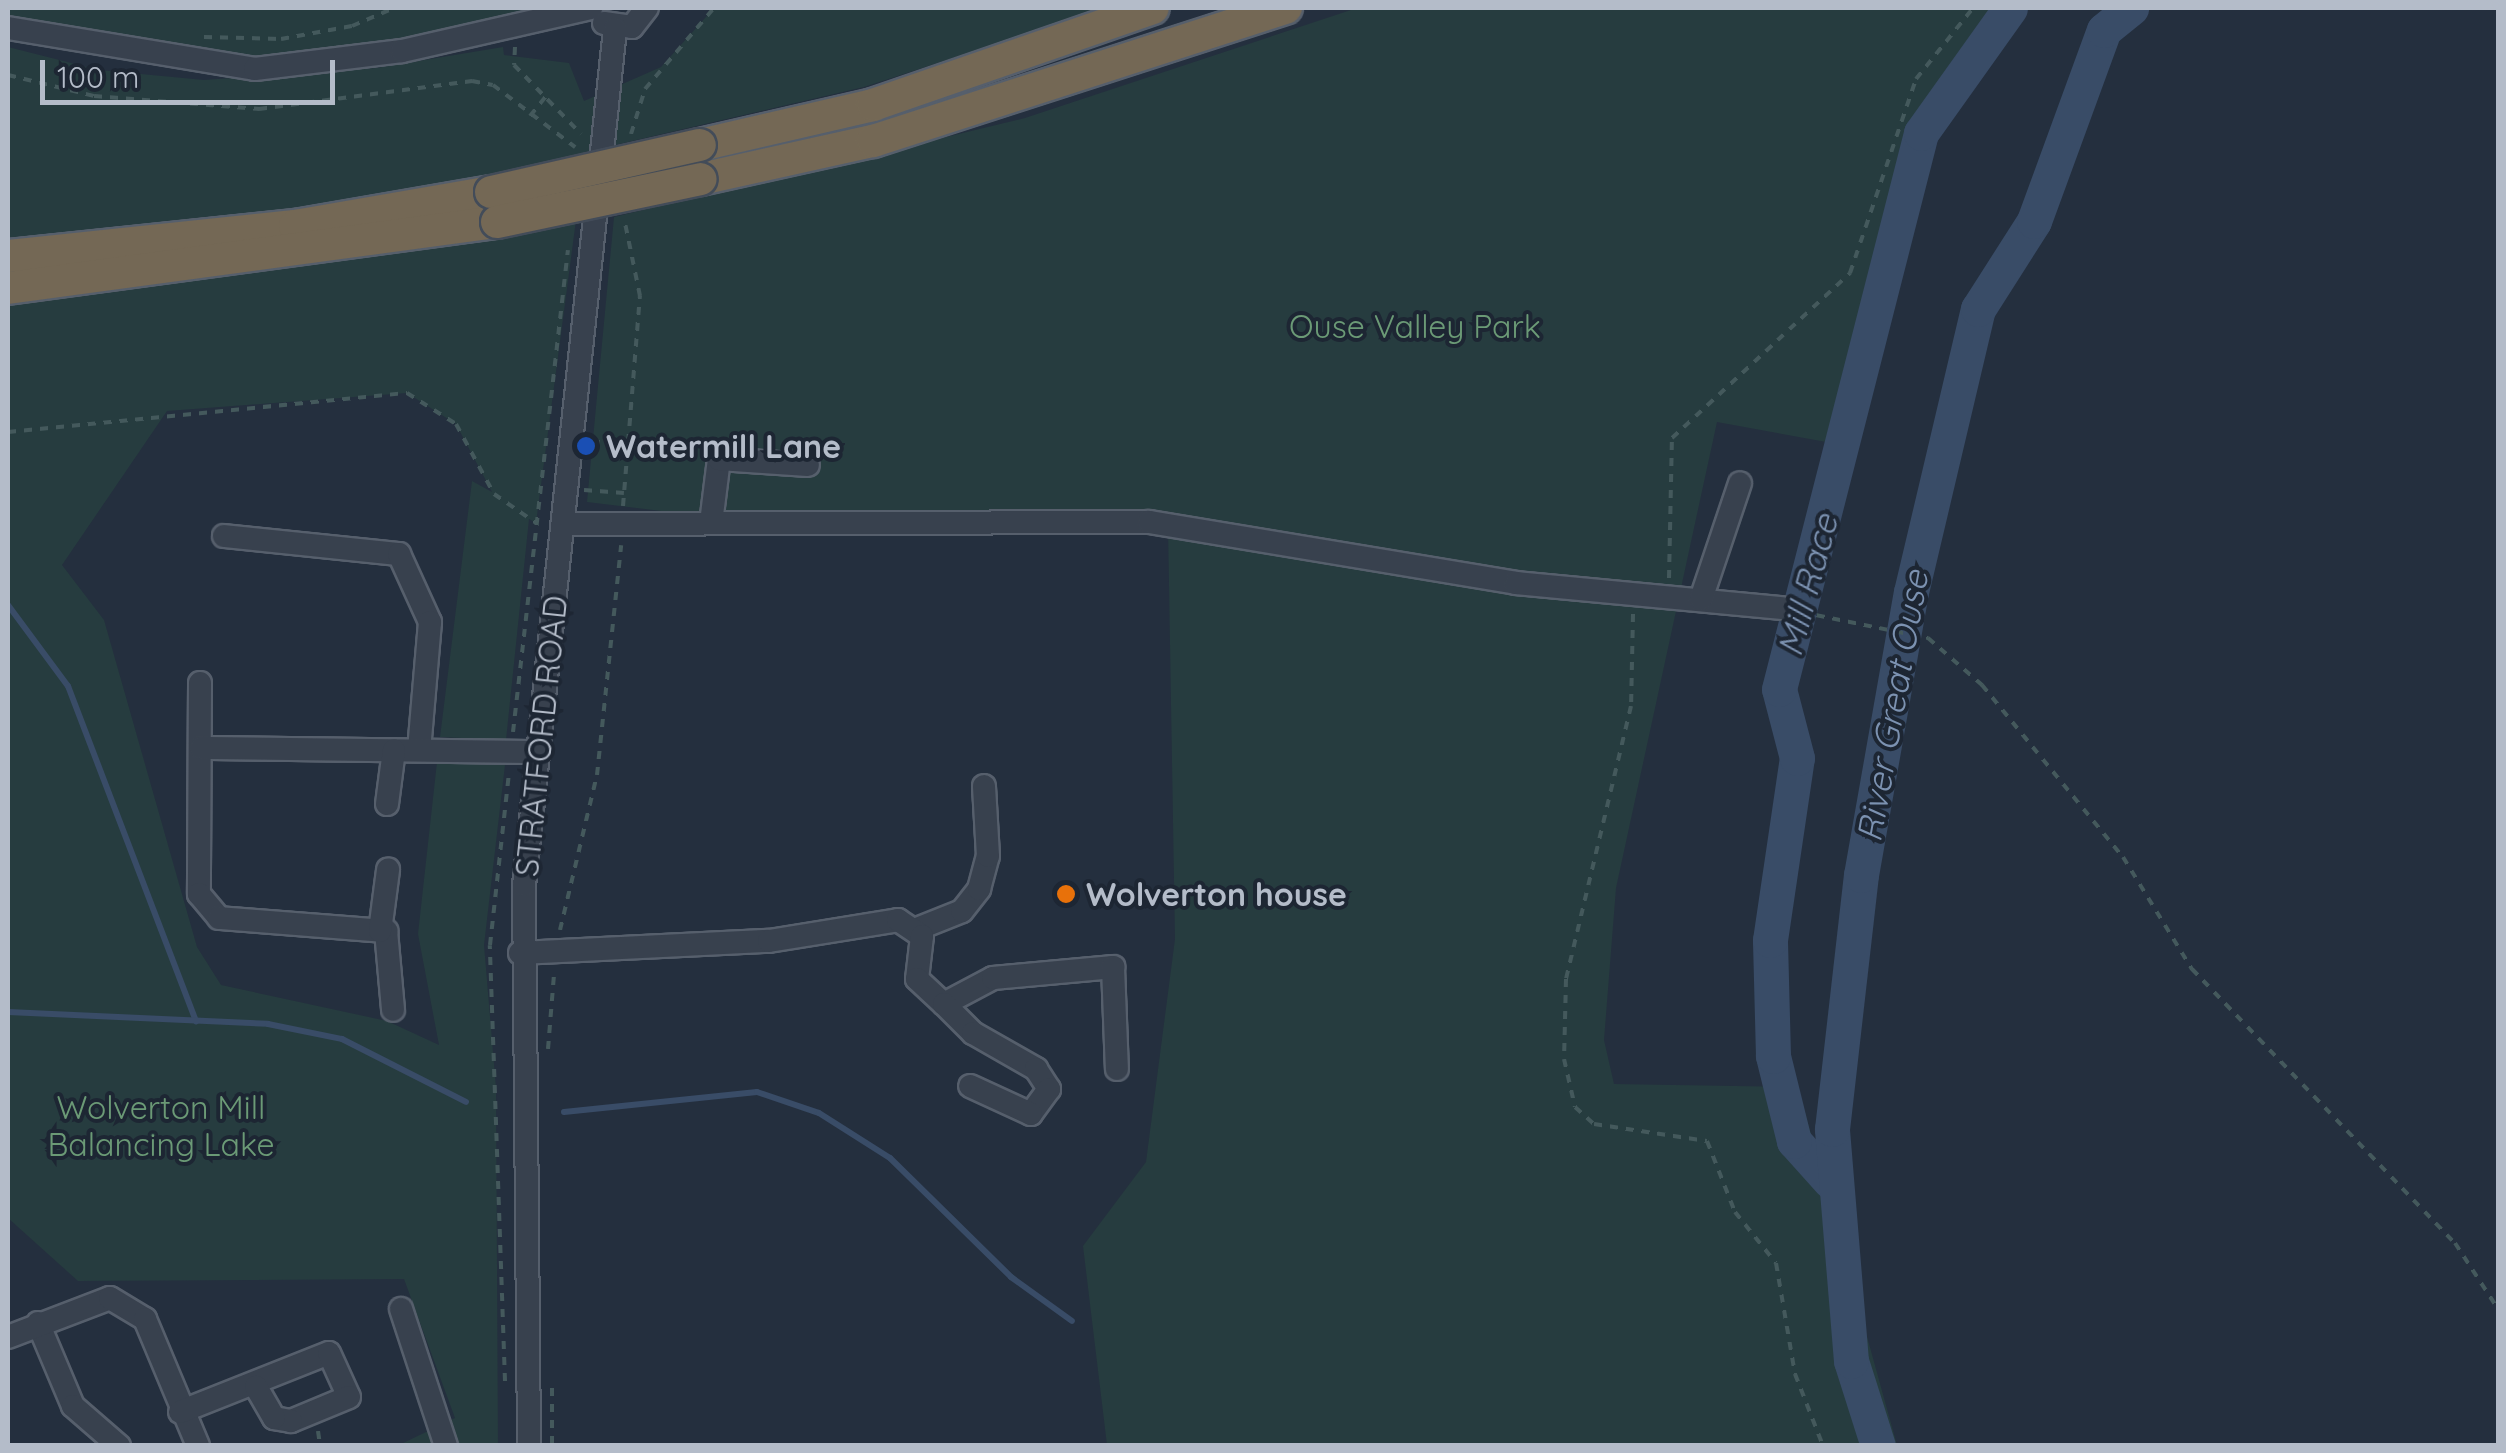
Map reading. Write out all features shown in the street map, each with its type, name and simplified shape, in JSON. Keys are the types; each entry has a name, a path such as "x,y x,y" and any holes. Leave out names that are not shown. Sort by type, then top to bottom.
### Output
{"highway":[{"path":"8,288 494,207 700,145 873,105 1153,8"},
{"path":"8,256 494,207 701,180 873,141 1286,8"}],"street":[{"path":"8,28 256,69 402,51 593,8 615,29 639,23 648,8"},
{"name":"STRATFORD ROAD","path":"529,1446 520,953 615,29"},
{"path":"710,522 719,459 808,465"},
{"path":"1702,599 1740,484"},
{"path":"563,524 1149,522 1635,594 1782,608"},
{"path":"224,536 399,554 430,622 420,750"},
{"path":"200,683 199,894 219,918 380,931"},
{"path":"201,748 539,752"},
{"path":"388,804 394,750"},
{"path":"520,953 769,940 898,920 917,928 962,910 979,888 988,856 984,786"},
{"path":"388,870 380,931 393,1010"},
{"path":"917,928 917,979 973,1033 1036,1069 1049,1089 1031,1114 970,1086"},
{"path":"944,1004 992,978 1112,967 1116,1069"},
{"path":"8,1337 110,1298 145,1319 180,1412 198,1446"},
{"path":"401,1309 446,1446"},
{"path":"38,1323 73,1406 119,1446"},
{"path":"180,1412 256,1387"}],"path":[{"path":"200,37 281,39 394,8"},
{"path":"630,135 645,89 714,8"},
{"path":"1670,597 1668,462 1678,426 1850,274 1916,79 1973,8"},
{"path":"515,47 514,65 586,139"},
{"path":"8,75 94,96 259,109 472,81 493,84 530,116 585,150"},
{"path":"530,116 546,96"},
{"path":"548,1064 556,952 597,776 620,616 622,523 640,296 623,215"},
{"path":"8,432 407,393 456,424 494,494 536,522"},
{"path":"592,441 628,448"},
{"path":"1635,594 1631,706 1566,979 1564,1059 1575,1107 1594,1124 1687,1132 1707,1141 1723,1191 1776,1262 1795,1374 1823,1446"},
{"path":"1782,608 1928,638 1982,685 2092,817 2192,969 2455,1243 2498,1310"}],"green space":[{"path":"8,8 578,8 255,69 8,28"},
{"name":"Wolverton Mill Balancing Lake","path":"714,8 1106,8 864,87 585,152 536,523 529,519 506,740 440,737 472,481 492,492 456,424 407,393 167,411 62,565 104,620 197,947 221,985 387,1021 439,1045 418,934 437,762 505,765 484,945 496,1088 498,1445 399,1445 455,1418 404,1279 78,1281 8,1218 8,47 99,70 204,80 376,68 503,47 504,55 569,63 584,101 661,67"},
{"name":"Ouse Valley Park","path":"1357,8 2010,8 1921,133 1843,445 1717,422 1616,888 1604,1040 1614,1084 1798,1087 1897,1445 1107,1445 1083,1246 1146,1162 1175,939 1168,525 761,523 587,502 614,217 1025,118"}],"waterway":[{"name":"Mill Race","path":"1830,1181 1794,1141 1773,1056 1770,940 1797,758 1779,689 1921,133 2010,8"},
{"name":"River Great Ouse","path":"1878,1446 1851,1361 1832,1129 1861,875 1911,592 1978,309 2034,221 2104,30 2131,8"},
{"path":"8,605 68,686 196,1021"},
{"path":"8,1012 268,1024 342,1039 466,1102"},
{"path":"564,1112 757,1092 819,1113 890,1158 1011,1277 1072,1321"}],"place":[{"name":"Watermill Lane","path":"586,446"},
{"name":"Wolverton house","path":"1066,894"}]}
